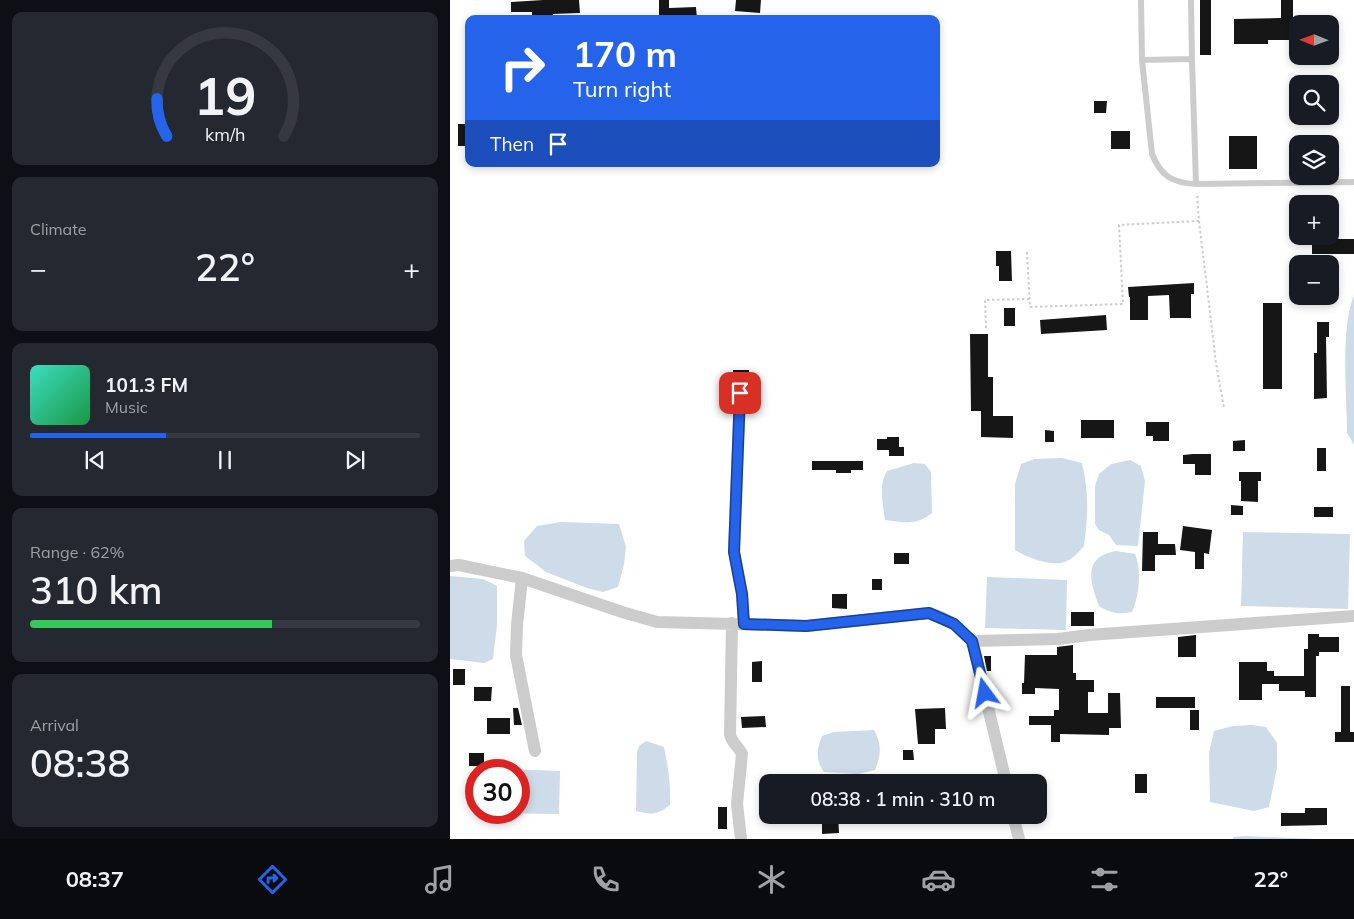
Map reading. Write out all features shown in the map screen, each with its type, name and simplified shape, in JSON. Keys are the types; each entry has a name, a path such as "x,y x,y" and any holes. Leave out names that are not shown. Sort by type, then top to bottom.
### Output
{"street":[{"path":"740,393 734,552 740,585 730,734 731,739 742,754 737,804 741,839"},
{"path":"450,566 460,565 522,578 657,622 806,626 929,613 954,624 972,641 1004,774"},
{"path":"522,578 516,655 535,752"},
{"path":"972,641 1058,639 1099,634 1354,616"},
{"path":"1015,824 1019,839"}],"lane":[{"path":"1141,0 1142,60 1152,154 1157,167 1170,179 1180,183 1196,184 1354,182"},
{"path":"1191,0 1196,184"},
{"path":"1142,60 1192,59"}],"path":[{"path":"1196,184 1216,362 1224,408"},
{"path":"1027,252 1030,307 1123,304 1120,225 1199,221"},
{"path":"986,328 985,300 1030,299"}],"water":[{"path":"1354,295 1354,445 1347,433 1345,362 1347,325"},
{"path":"1062,458 1082,463 1087,504 1084,546 1069,560 1049,563 1034,559 1015,550 1015,484 1021,464 1035,459"},
{"path":"1130,460 1141,466 1145,481 1138,546 1116,545 1109,535 1099,530 1095,524 1095,486 1099,474 1111,464"},
{"path":"914,463 925,464 931,472 932,513 921,520 915,521 885,520 882,489 887,471"},
{"path":"561,522 619,524 626,547 618,587 603,592 587,588 546,572 525,556 524,541 537,526"},
{"path":"1243,532 1350,534 1348,609 1241,606"},
{"path":"1116,551 1135,554 1137,560 1139,583 1132,612 1115,613 1099,606 1093,588 1091,572 1093,565 1105,554"},
{"path":"450,576 483,579 497,586 497,625 493,659 484,663 450,659"},
{"path":"987,577 1067,580 1066,630 985,628"},
{"path":"1252,725 1266,727 1277,743 1277,768 1269,807 1254,811 1210,802 1209,753 1214,731 1233,726"},
{"path":"874,730 880,750 875,770 858,774 824,772 819,764 819,746 822,736 834,732"},
{"path":"646,741 664,747 669,776 670,805 654,813 636,811 637,752 639,746"},
{"path":"530,770 560,771 559,814 530,814"},
{"path":"1233,837 1316,839 1233,839"}],"building":[{"path":"579,0 580,13 532,15 532,12 511,12 511,2"},
{"path":"659,0 669,0 669,8 696,7 697,15 659,15"},
{"path":"736,0 761,0 760,13 735,11"},
{"path":"1200,0 1211,0 1211,55 1200,55"},
{"path":"1281,0 1293,0 1293,15 1289,15 1289,40 1268,40 1268,44 1234,44 1234,19 1281,18"},
{"path":"1094,101 1107,101 1106,113 1094,113"},
{"path":"458,124 465,124 465,146 458,146"},
{"path":"1111,131 1130,131 1130,149 1111,149"},
{"path":"1229,136 1257,136 1257,169 1229,169"},
{"path":"1339,239 1354,239 1354,254 1312,254 1312,245 1339,245"},
{"path":"996,251 1011,251 1012,281 999,281"},
{"path":"1194,283 1194,294 1191,294 1191,318 1170,318 1169,295 1148,296 1148,320 1130,320 1128,287"},
{"path":"1263,303 1282,303 1282,389 1263,389"},
{"path":"1004,308 1015,308 1015,326 1004,326"},
{"path":"1106,315 1107,330 1041,334 1040,320"},
{"path":"1317,322 1329,322 1329,337 1326,337 1327,398 1314,399 1314,353 1317,353"},
{"path":"970,334 988,334 988,377 993,377 993,416 1013,416 1013,438 981,437 981,411 971,411"},
{"path":"733,370 749,370 749,381 733,381"},
{"path":"1081,420 1114,420 1114,438 1081,438"},
{"path":"1146,422 1169,422 1169,441 1153,441 1153,436 1146,436"},
{"path":"1045,430 1054,431 1054,442 1045,442"},
{"path":"887,437 899,437 899,447 904,447 904,456 889,456 889,450 877,450 877,439 887,439"},
{"path":"1245,440 1245,451 1233,451 1233,441"},
{"path":"1317,448 1326,448 1326,471 1317,471"},
{"path":"1211,454 1211,475 1195,475 1195,464 1183,464 1183,455"},
{"path":"812,461 863,461 863,470 851,470 851,473 836,473 836,470 812,470"},
{"path":"1239,472 1261,472 1261,481 1258,481 1258,502 1241,501"},
{"path":"1231,505 1243,506 1243,515 1231,515"},
{"path":"1314,507 1333,507 1333,517 1314,517"},
{"path":"1183,526 1212,530 1209,554 1204,553 1204,569 1195,569 1195,552 1180,550"},
{"path":"1143,532 1158,532 1158,544 1175,544 1176,555 1155,555 1155,571 1142,571"},
{"path":"894,553 909,553 909,564 894,564"},
{"path":"872,579 882,579 882,590 872,590"},
{"path":"832,594 847,594 847,609 832,608"},
{"path":"1071,612 1094,612 1094,626 1071,626"},
{"path":"1308,634 1319,634 1319,637 1339,637 1339,652 1319,652 1319,656 1316,656 1316,697 1305,697 1305,691 1279,691 1279,684 1262,684 1262,700 1239,700 1239,662 1267,662 1267,671 1274,671 1274,676 1304,676 1304,649 1308,649"},
{"path":"1196,635 1196,657 1178,657 1178,637"},
{"path":"1073,645 1073,673 1076,673 1076,680 1094,680 1094,692 1088,692 1088,713 1108,713 1108,693 1120,693 1121,728 1109,728 1109,735 1060,734 1060,742 1051,742 1051,725 1029,725 1029,716 1054,716 1054,710 1059,710 1059,689 1035,688 1035,694 1022,694 1025,655 1057,655 1057,647"},
{"path":"984,656 991,656 991,671 987,671"},
{"path":"762,661 762,682 752,682 752,662"},
{"path":"453,669 465,669 465,685 453,685"},
{"path":"1341,686 1350,686 1350,732 1354,732 1354,742 1335,742 1335,732 1341,732"},
{"path":"474,687 492,687 491,701 474,701"},
{"path":"1156,697 1195,697 1195,708 1156,708"},
{"path":"513,708 518,708 522,725 514,725"},
{"path":"945,708 946,729 935,729 935,744 918,744 915,709"},
{"path":"1190,710 1199,710 1199,730 1190,730"},
{"path":"765,716 766,727 742,728 741,717"},
{"path":"487,718 510,718 510,734 487,734"},
{"path":"903,750 913,750 914,760 903,760"},
{"path":"469,753 484,753 484,759 469,759"},
{"path":"1135,774 1147,774 1147,793 1135,793"},
{"path":"718,807 727,807 727,829 718,829"},
{"path":"1305,808 1327,808 1327,825 1281,826 1281,813 1305,813"},
{"path":"822,824 838,824 839,833 822,834"}],"route":[{"path":"740,393 734,552 742,594 744,624 806,626 929,613 954,624 972,641 985,693"}]}
